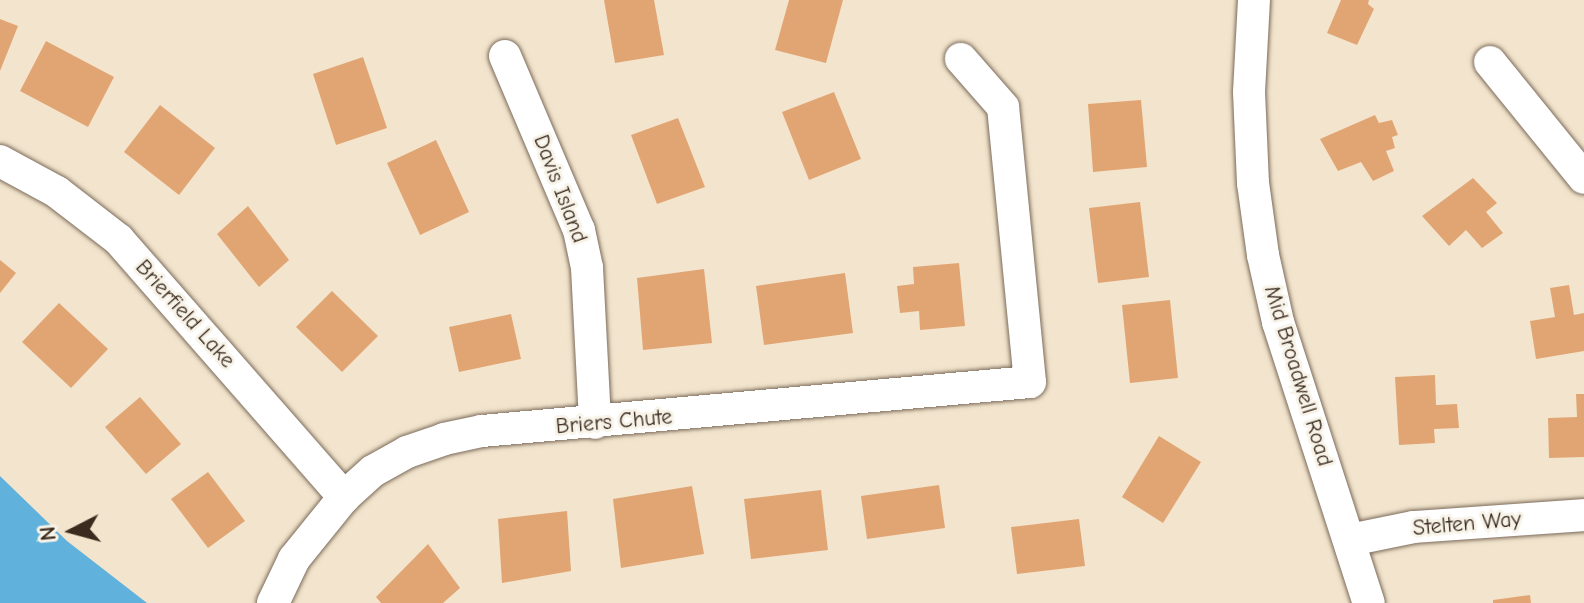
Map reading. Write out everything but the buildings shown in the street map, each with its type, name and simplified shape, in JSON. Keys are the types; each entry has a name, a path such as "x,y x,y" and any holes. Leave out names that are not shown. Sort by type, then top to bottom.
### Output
{"street":[{"name":"Mid Broadwell Road","path":"1254,0 1249,92 1253,183 1263,255 1278,322 1369,603"},
{"name":"Davis Island","path":"505,56 579,230 587,268 595,423"},
{"name":"Briers Chute","path":"273,603 294,559 344,497 373,471 407,452 444,439 482,431 1030,382 1003,107 961,59"},
{"path":"1490,62 1584,178"},
{"name":"Brierfield Lake","path":"0,161 57,192 119,240 344,497"},
{"name":"Stelten Way","path":"1350,540 1414,527 1584,515"}],"water":[{"path":"0,476 67,541 147,603 0,603"}]}
